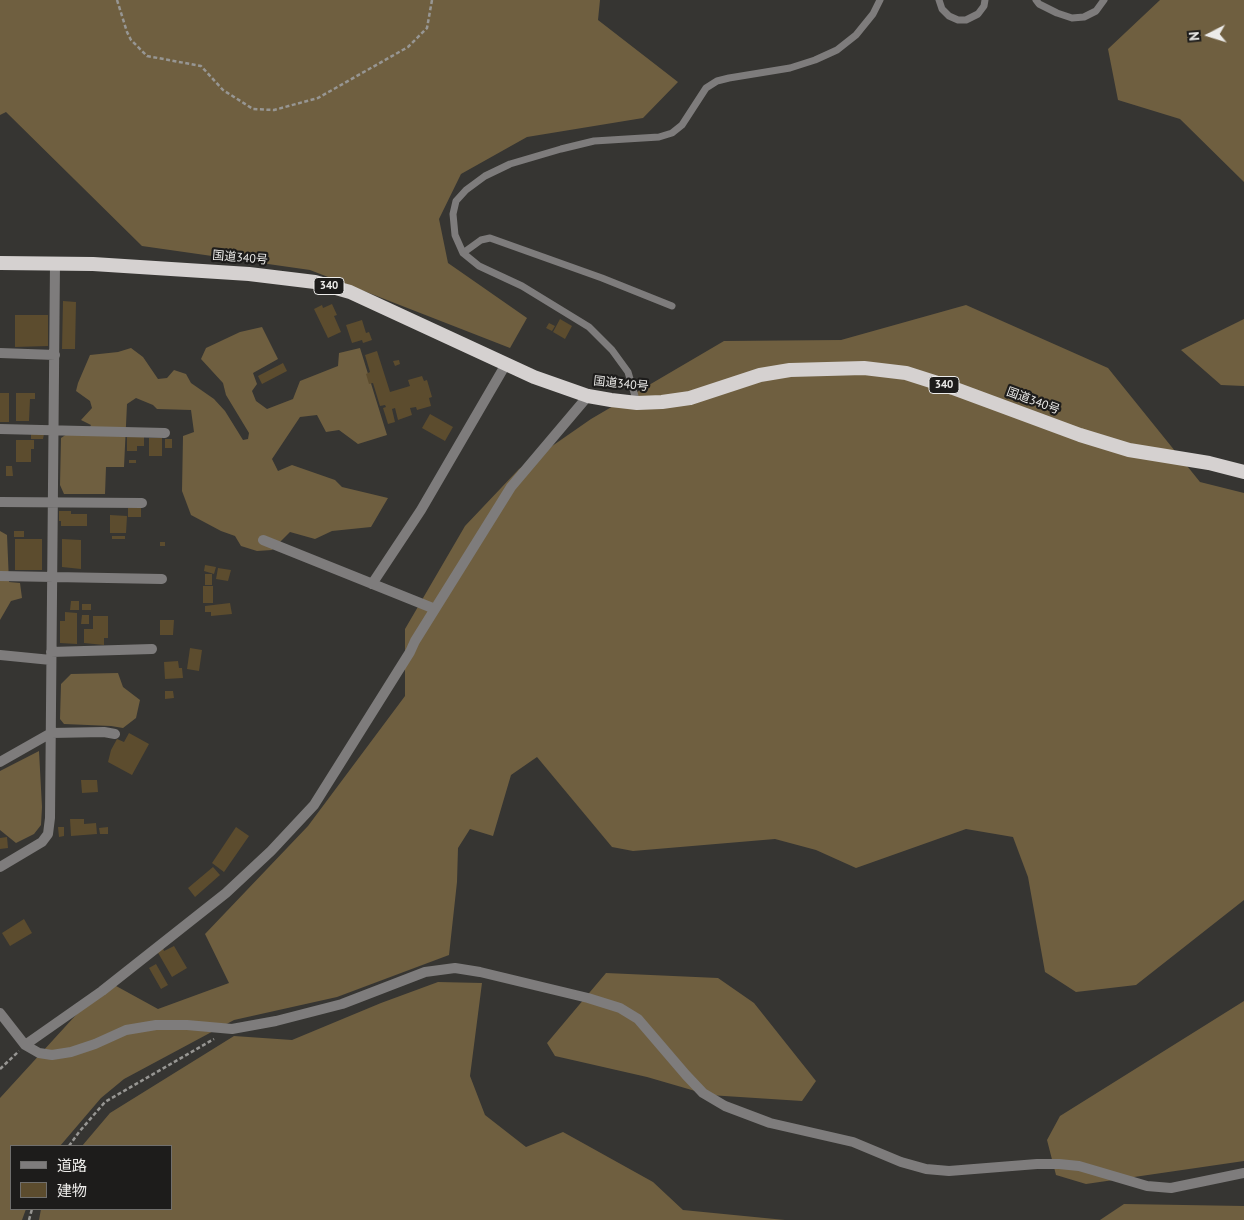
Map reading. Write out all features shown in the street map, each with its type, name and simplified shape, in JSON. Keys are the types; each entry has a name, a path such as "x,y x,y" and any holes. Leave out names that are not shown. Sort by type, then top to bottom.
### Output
{"highway":[{"name":"国道340号","path":"0,263 55,263 250,274 315,282 350,292 561,388 588,396 637,402 662,402 690,398 760,375 790,370 864,368 906,373 953,388 1080,435 1129,450 1209,463 1244,472"}],"street":[{"path":"0,867 42,842 48,834 50,818 55,263"},
{"path":"0,353 55,355"},
{"path":"372,584 421,510 506,364"},
{"path":"25,1045 102,991 226,893 314,805 511,487 588,396"},
{"path":"0,428 165,433"},
{"path":"0,502 142,503"},
{"path":"263,540 435,609"},
{"path":"0,576 162,579"},
{"path":"0,654 51,656 152,649"},
{"path":"0,762 51,733 104,732 114,734"},
{"path":"0,1014 25,1045 39,1053 52,1055 71,1052 95,1044 126,1030 156,1025 232,1028 276,1021 342,1004 425,972 455,968 480,972 588,998 620,1008 638,1019 686,1076 703,1093 725,1106 770,1123 853,1142 901,1162 926,1169 949,1171 1059,1164 1079,1166 1147,1186 1172,1188 1244,1173"}],"lane":[{"path":"637,402 628,372 612,350 589,327 522,286 479,266 463,253 455,235 453,214 456,202 466,190 485,176 510,164 561,148 594,141 659,137 672,133 682,125 706,88 729,78 790,68 816,60 830,53 856,35 873,14 880,0"},
{"path":"938,0 942,9 949,16 958,20 966,20 978,14 984,6 985,0"},
{"path":"1036,0 1039,4 1056,13 1072,18 1084,18 1096,11 1104,0"},
{"path":"463,253 481,240 490,238 602,278 672,306"}],"path":[{"path":"117,0 131,40 147,56 201,66 223,90 253,109 274,110 318,98 408,46 427,28 432,0"},
{"path":"70,1145 105,1102 232,1028"},
{"path":"0,1069 25,1045"}],"shaded area":[{"path":"0,0 600,0 598,20 678,82 643,118 527,137 461,174 439,219 448,263 527,318 510,348 310,270 142,246 6,112 0,115"},
{"path":"1160,0 1244,0 1244,182 1180,119 1118,100 1108,49"},
{"path":"966,305 1108,368 1200,482 1244,493 1244,900 1136,985 1076,992 1045,972 1028,877 1013,837 966,829 856,868 816,850 775,839 633,851 612,847 537,757 511,775 493,836 470,829 458,848 457,882 449,955 337,997 234,1020 124,1079 101,1098 61,1145 10,1145 10,1210 26,1210 22,1220 0,1220 0,1098 107,981 158,1009 229,983 205,934 308,826 405,696 405,629 465,526 519,469 591,419 724,341 841,340"},
{"path":"1244,319 1244,386 1221,385 1181,350"},
{"path":"262,327 278,359 253,373 257,384 252,391 256,401 267,409 293,399 300,381 338,366 339,353 360,348 387,435 358,444 339,430 326,432 317,415 300,417 272,459 278,471 292,465 335,480 342,487 388,498 371,527 332,531 315,539 290,532 272,550 257,551 241,546 235,536 221,531 191,515 182,491 183,436 194,432 191,410 157,409 153,405 136,398 127,404 124,467 106,467 105,494 64,494 60,485 61,438 67,434 86,434 91,425 81,420 92,408 90,401 76,391 90,355 118,352 131,348 143,357 158,379 167,378 174,370 186,374 191,383 214,399 225,411 243,440 248,439 249,433 226,395 223,383 201,359 206,348 240,332"},
{"path":"0,531 7,535 9,582 20,583 22,598 11,601 0,620"},
{"path":"118,673 123,687 140,700 136,718 123,728 64,724 60,719 61,684 71,674"},
{"path":"39,751 41,825 34,834 16,843 0,830 0,771"},
{"path":"606,973 718,978 754,1003 816,1081 802,1101 709,1095 647,1077 555,1056 547,1043"},
{"path":"438,982 482,983 470,1076 485,1115 526,1147 563,1132 653,1182 683,1210 785,1220 39,1220 41,1210 172,1210 172,1145 83,1145 110,1113 234,1036 292,1040 381,1003"},
{"path":"1244,1001 1244,1161 1086,1184 1056,1175 1047,1140 1060,1116"},
{"path":"1124,1204 1244,1206 1244,1220 1100,1220"}],"building":[{"path":"63,301 76,302 75,349 62,349"},
{"path":"332,304 337,315 334,316 341,332 328,338 314,309 322,305 323,308"},
{"path":"15,315 48,315 48,346 15,347"},
{"path":"560,319 572,326 565,339 553,332"},
{"path":"362,320 366,333 369,332 372,340 363,343 362,340 352,343 346,325"},
{"path":"549,323 555,326 552,331 546,328"},
{"path":"377,351 390,392 410,386 408,380 422,376 424,381 427,380 432,397 429,398 431,406 417,410 416,407 410,408 412,415 398,420 395,408 392,409 395,422 388,424 383,408 386,407 385,405 380,406 373,383 369,384 366,374 370,372 365,355"},
{"path":"399,360 400,364 395,366 393,361"},
{"path":"283,363 287,371 262,384 258,376"},
{"path":"0,393 9,393 9,422 0,422"},
{"path":"16,393 35,393 35,399 30,399 29,421 16,421"},
{"path":"430,414 453,427 445,441 422,428"},
{"path":"31,434 44,434 43,439 31,439"},
{"path":"127,434 144,434 144,446 137,446 137,451 127,451"},
{"path":"149,438 162,438 162,456 149,456"},
{"path":"165,439 172,439 172,448 165,448"},
{"path":"16,440 34,440 34,449 31,449 31,462 16,462"},
{"path":"129,460 136,460 136,463 129,463"},
{"path":"6,466 12,466 13,476 6,476"},
{"path":"128,508 141,508 141,517 128,517"},
{"path":"59,511 71,511 71,514 87,514 87,526 61,526"},
{"path":"110,515 127,516 126,533 110,533"},
{"path":"14,531 24,531 24,537 14,537"},
{"path":"112,536 125,536 125,539 112,539"},
{"path":"15,539 42,539 42,570 15,570"},
{"path":"62,539 81,540 81,569 62,567"},
{"path":"160,542 165,542 165,546 160,546"},
{"path":"205,565 216,567 214,574 204,571"},
{"path":"218,568 231,570 228,581 216,579"},
{"path":"205,574 212,574 212,585 205,585"},
{"path":"203,586 213,586 213,603 203,603"},
{"path":"71,601 79,601 79,610 70,610"},
{"path":"230,603 232,614 211,616 211,612 205,612 205,606"},
{"path":"82,604 91,604 91,610 82,610"},
{"path":"65,612 77,613 77,644 60,643 60,621 65,621"},
{"path":"82,615 89,615 89,624 81,624"},
{"path":"93,616 108,616 108,638 104,638 104,645 84,643 84,629 93,629"},
{"path":"160,620 174,620 173,635 160,635"},
{"path":"190,648 202,650 199,671 187,669"},
{"path":"178,661 179,668 182,668 183,678 165,679 164,662"},
{"path":"165,691 173,691 174,698 165,699"},
{"path":"129,733 149,744 132,775 108,762 111,750 117,739 124,742"},
{"path":"81,780 97,780 98,792 82,793"},
{"path":"70,819 84,819 84,824 96,823 97,834 71,836"},
{"path":"58,827 64,827 64,836 59,837"},
{"path":"108,827 108,834 100,834 99,828"},
{"path":"236,827 249,836 224,872 212,863"},
{"path":"7,837 8,848 0,849 0,838"},
{"path":"213,867 220,875 195,897 188,888"},
{"path":"24,919 32,933 10,946 2,933"},
{"path":"174,946 187,968 172,977 157,951 163,948 164,951"},
{"path":"156,964 168,985 161,989 149,968"}]}
